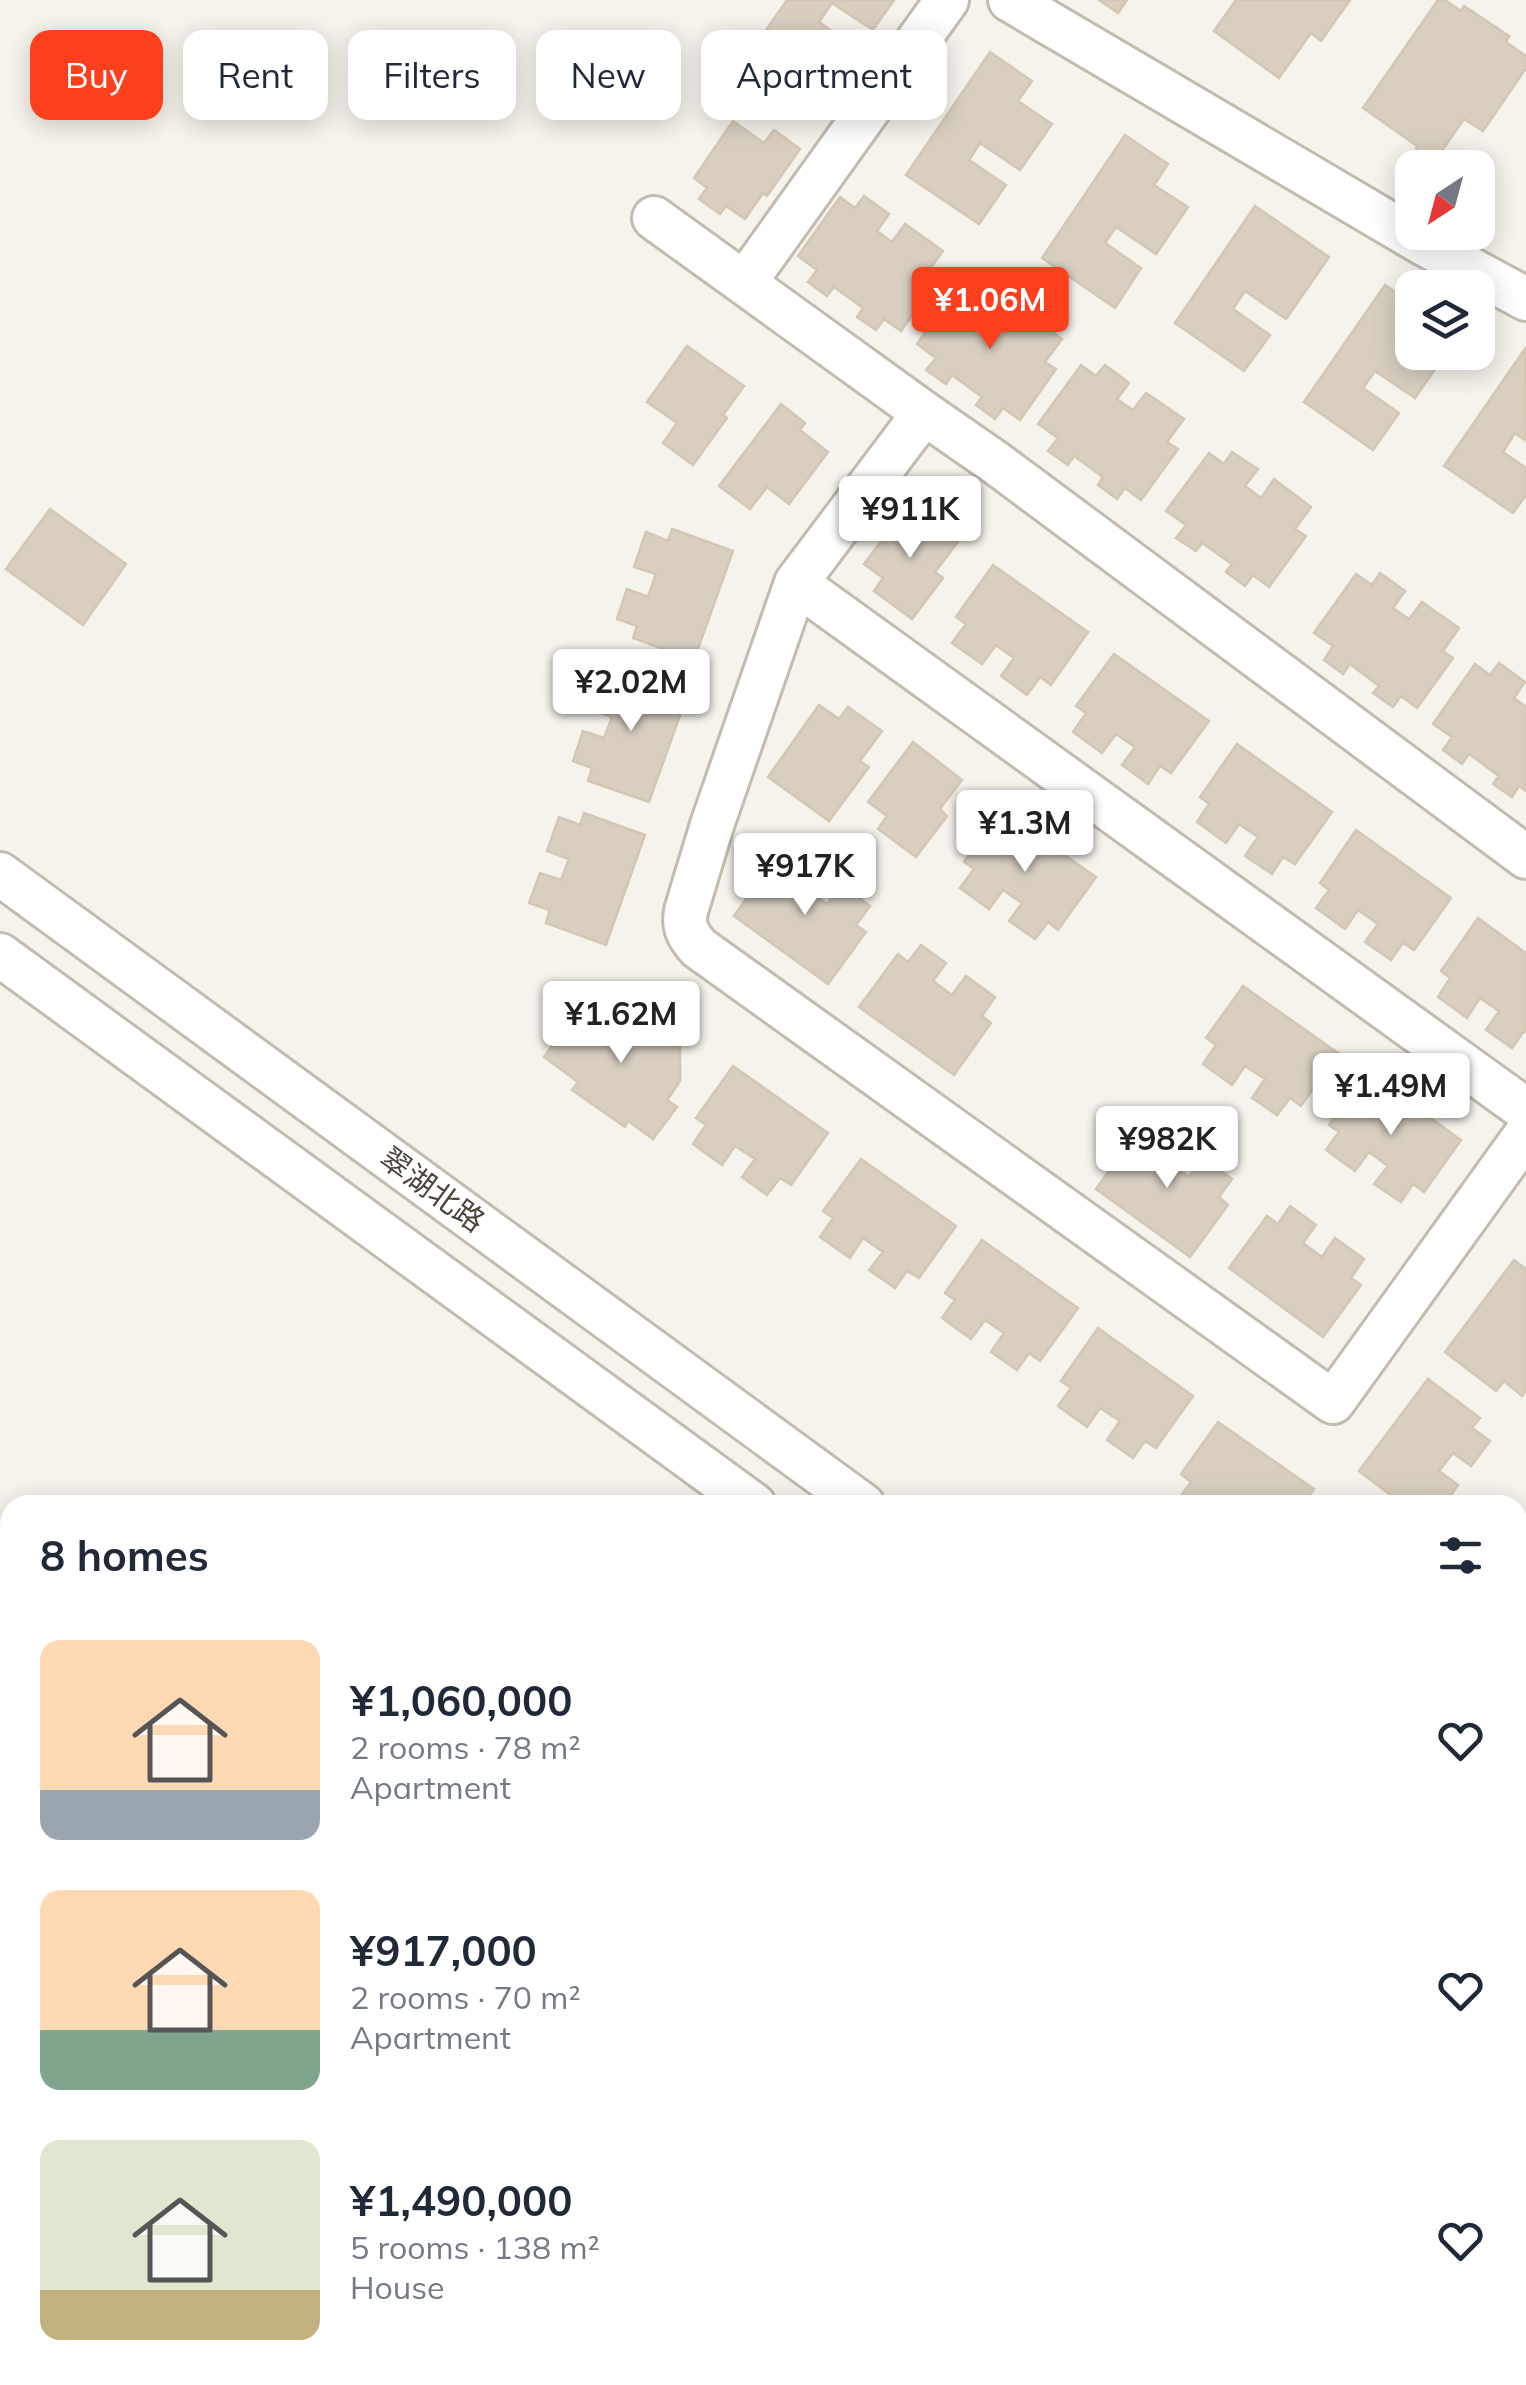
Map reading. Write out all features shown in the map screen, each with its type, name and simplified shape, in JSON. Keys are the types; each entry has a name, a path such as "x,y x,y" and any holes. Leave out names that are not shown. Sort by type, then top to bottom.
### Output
{"street":[{"path":"745,282 946,0"},
{"path":"1010,0 1424,244 1526,298"},
{"path":"654,218 1012,474 1526,857"},
{"path":"924,413 796,583 712,824 686,911 686,930 699,948 1333,1402 1526,1134"},
{"path":"796,583 1526,1110"},
{"name":"翠湖北路","path":"0,874 850,1495"},
{"path":"0,955 740,1495"}],"building":[{"path":"787,0 894,0 873,30 832,3 819,22 830,30 766,30"},
{"path":"1099,0 1127,0 1118,13"},
{"path":"1236,0 1350,0 1321,41 1311,33 1279,78 1214,31"},
{"path":"1438,0 1445,0 1461,11 1464,6 1509,36 1506,42 1526,56 1526,68 1483,131 1464,119 1442,150 1416,150 1417,146 1363,108"},
{"path":"990,52 1032,81 1018,101 1052,124 1020,170 980,143 969,160 1006,185 979,224 906,175"},
{"path":"733,121 764,143 774,130 800,149 767,196 763,193 745,219 726,206 720,214 699,199 707,188 694,178"},
{"path":"1125,135 1168,164 1154,185 1188,207 1156,254 1116,227 1105,243 1141,268 1115,308 1042,258"},
{"path":"864,196 889,214 877,231 892,242 905,224 943,251 926,274 937,280 901,331 884,319 876,330 857,317 863,308 834,287 827,296 808,282 817,270 798,256 840,197 855,208"},
{"path":"1255,206 1329,257 1286,319 1245,291 1233,309 1270,335 1244,371 1175,323"},
{"path":"982,284 1007,302 995,319 1011,330 1024,312 1062,339 1045,362 1056,369 1020,420 1003,408 995,419 976,405 982,397 952,375 946,384 926,370 936,358 917,344 959,285 974,296"},
{"path":"1385,285 1395,292 1395,370 1434,370 1415,398 1375,371 1363,388 1399,413 1373,450 1304,402"},
{"path":"687,346 744,386 723,415 727,418 693,465 663,443 677,423 647,402"},
{"path":"1525,349 1526,441 1515,433 1503,452 1526,468 1526,495 1513,513 1444,466"},
{"path":"1081,365 1096,376 1105,365 1129,383 1117,399 1133,410 1146,393 1184,419 1167,442 1178,449 1141,500 1125,488 1117,499 1098,485 1103,477 1074,456 1068,465 1048,451 1058,438 1038,424"},
{"path":"781,404 805,423 800,430 828,452 789,504 767,487 750,509 719,486"},
{"path":"1232,452 1258,469 1245,486 1261,498 1274,479 1311,507 1295,529 1306,536 1269,587 1253,575 1245,586 1226,572 1232,564 1202,543 1196,551 1176,538 1186,525 1166,511 1209,453 1224,464"},
{"path":"909,504 958,542 935,572 943,578 912,619 874,591 883,578 864,564"},
{"path":"50,509 126,564 83,625 6,569"},
{"path":"672,529 733,551 694,660 633,638 637,626 617,619 627,589 648,597 656,574 634,567 646,532 668,541"},
{"path":"993,565 1088,632 1051,685 1040,677 1027,695 1001,676 1014,658 996,645 982,664 952,643 966,624 956,617"},
{"path":"1380,573 1405,591 1393,608 1409,619 1422,602 1459,628 1443,651 1453,658 1417,708 1401,696 1393,707 1373,693 1379,686 1350,664 1343,674 1324,660 1333,646 1314,633 1356,574 1372,585"},
{"path":"1114,654 1209,721 1171,773 1160,766 1148,784 1122,765 1135,747 1116,734 1102,753 1073,732 1086,713 1076,706"},
{"path":"1499,663 1525,682 1514,698 1526,707 1526,791 1519,786 1512,797 1493,784 1499,776 1469,754 1462,764 1443,750 1452,737 1433,724 1475,664 1490,675"},
{"path":"628,671 688,693 649,802 588,781 592,768 573,761 583,731 604,738 612,717 590,709 601,675 623,683"},
{"path":"819,705 839,719 848,707 882,731 860,761 869,767 829,821 768,777"},
{"path":"913,742 962,780 940,809 947,816 916,857 878,829 887,816 868,802"},
{"path":"1237,744 1332,812 1295,864 1283,857 1272,874 1245,856 1258,837 1239,824 1226,843 1197,822 1209,804 1200,797"},
{"path":"1000,810 1096,877 1058,930 1048,922 1035,939 1009,921 1022,903 1003,890 989,909 960,888 974,869 964,862"},
{"path":"584,813 645,835 606,945 546,923 550,910 529,903 540,873 561,880 569,859 547,851 559,817 580,825"},
{"path":"1356,830 1451,898 1414,950 1403,943 1391,960 1365,942 1378,924 1358,910 1345,929 1316,908 1329,890 1320,883"},
{"path":"796,854 821,872 808,890 827,904 841,885 870,906 856,925 866,932 828,984 734,916 772,863 783,871"},
{"path":"1478,918 1526,953 1526,1032 1512,1048 1486,1030 1499,1011 1480,998 1467,1018 1438,997 1450,978 1441,971"},
{"path":"921,945 946,963 933,981 952,995 966,976 995,997 982,1016 991,1023 954,1075 859,1007 898,954 908,962"},
{"path":"1243,986 1338,1053 1301,1106 1290,1098 1277,1115 1252,1098 1265,1079 1245,1066 1232,1085 1203,1064 1216,1045 1206,1038"},
{"path":"601,1005 640,1013 680,1044 680,1081 667,1100 677,1107 653,1139 628,1121 625,1127 572,1090 578,1082 544,1057 572,1017 586,1027"},
{"path":"733,1066 828,1133 791,1185 780,1178 767,1195 742,1177 755,1159 735,1146 722,1165 693,1144 706,1125 696,1118"},
{"path":"1366,1072 1461,1140 1424,1192 1413,1184 1401,1202 1374,1184 1388,1166 1369,1152 1355,1171 1326,1150 1339,1132 1329,1125"},
{"path":"1158,1126 1184,1145 1170,1163 1189,1177 1203,1158 1232,1179 1219,1197 1228,1205 1190,1257 1096,1189 1134,1136 1145,1144"},
{"path":"861,1159 956,1226 919,1278 907,1271 895,1288 869,1270 883,1252 863,1238 850,1258 820,1237 833,1218 823,1211"},
{"path":"1290,1206 1316,1225 1303,1243 1322,1257 1335,1238 1364,1259 1351,1278 1361,1285 1323,1337 1229,1268 1267,1216 1278,1224"},
{"path":"982,1240 1078,1308 1040,1361 1029,1353 1017,1370 991,1352 1004,1333 985,1320 971,1339 942,1318 955,1300 945,1293"},
{"path":"1514,1260 1526,1269 1526,1390 1522,1396 1504,1381 1496,1391 1445,1352"},
{"path":"1098,1328 1193,1396 1156,1448 1145,1441 1133,1458 1107,1440 1120,1421 1100,1408 1087,1427 1058,1406 1071,1388 1061,1381"},
{"path":"1428,1379 1480,1418 1472,1428 1490,1441 1471,1466 1453,1453 1439,1471 1458,1485 1451,1495 1391,1495 1359,1471"},
{"path":"1218,1422 1314,1489 1310,1495 1182,1495 1191,1482 1181,1474"}]}
